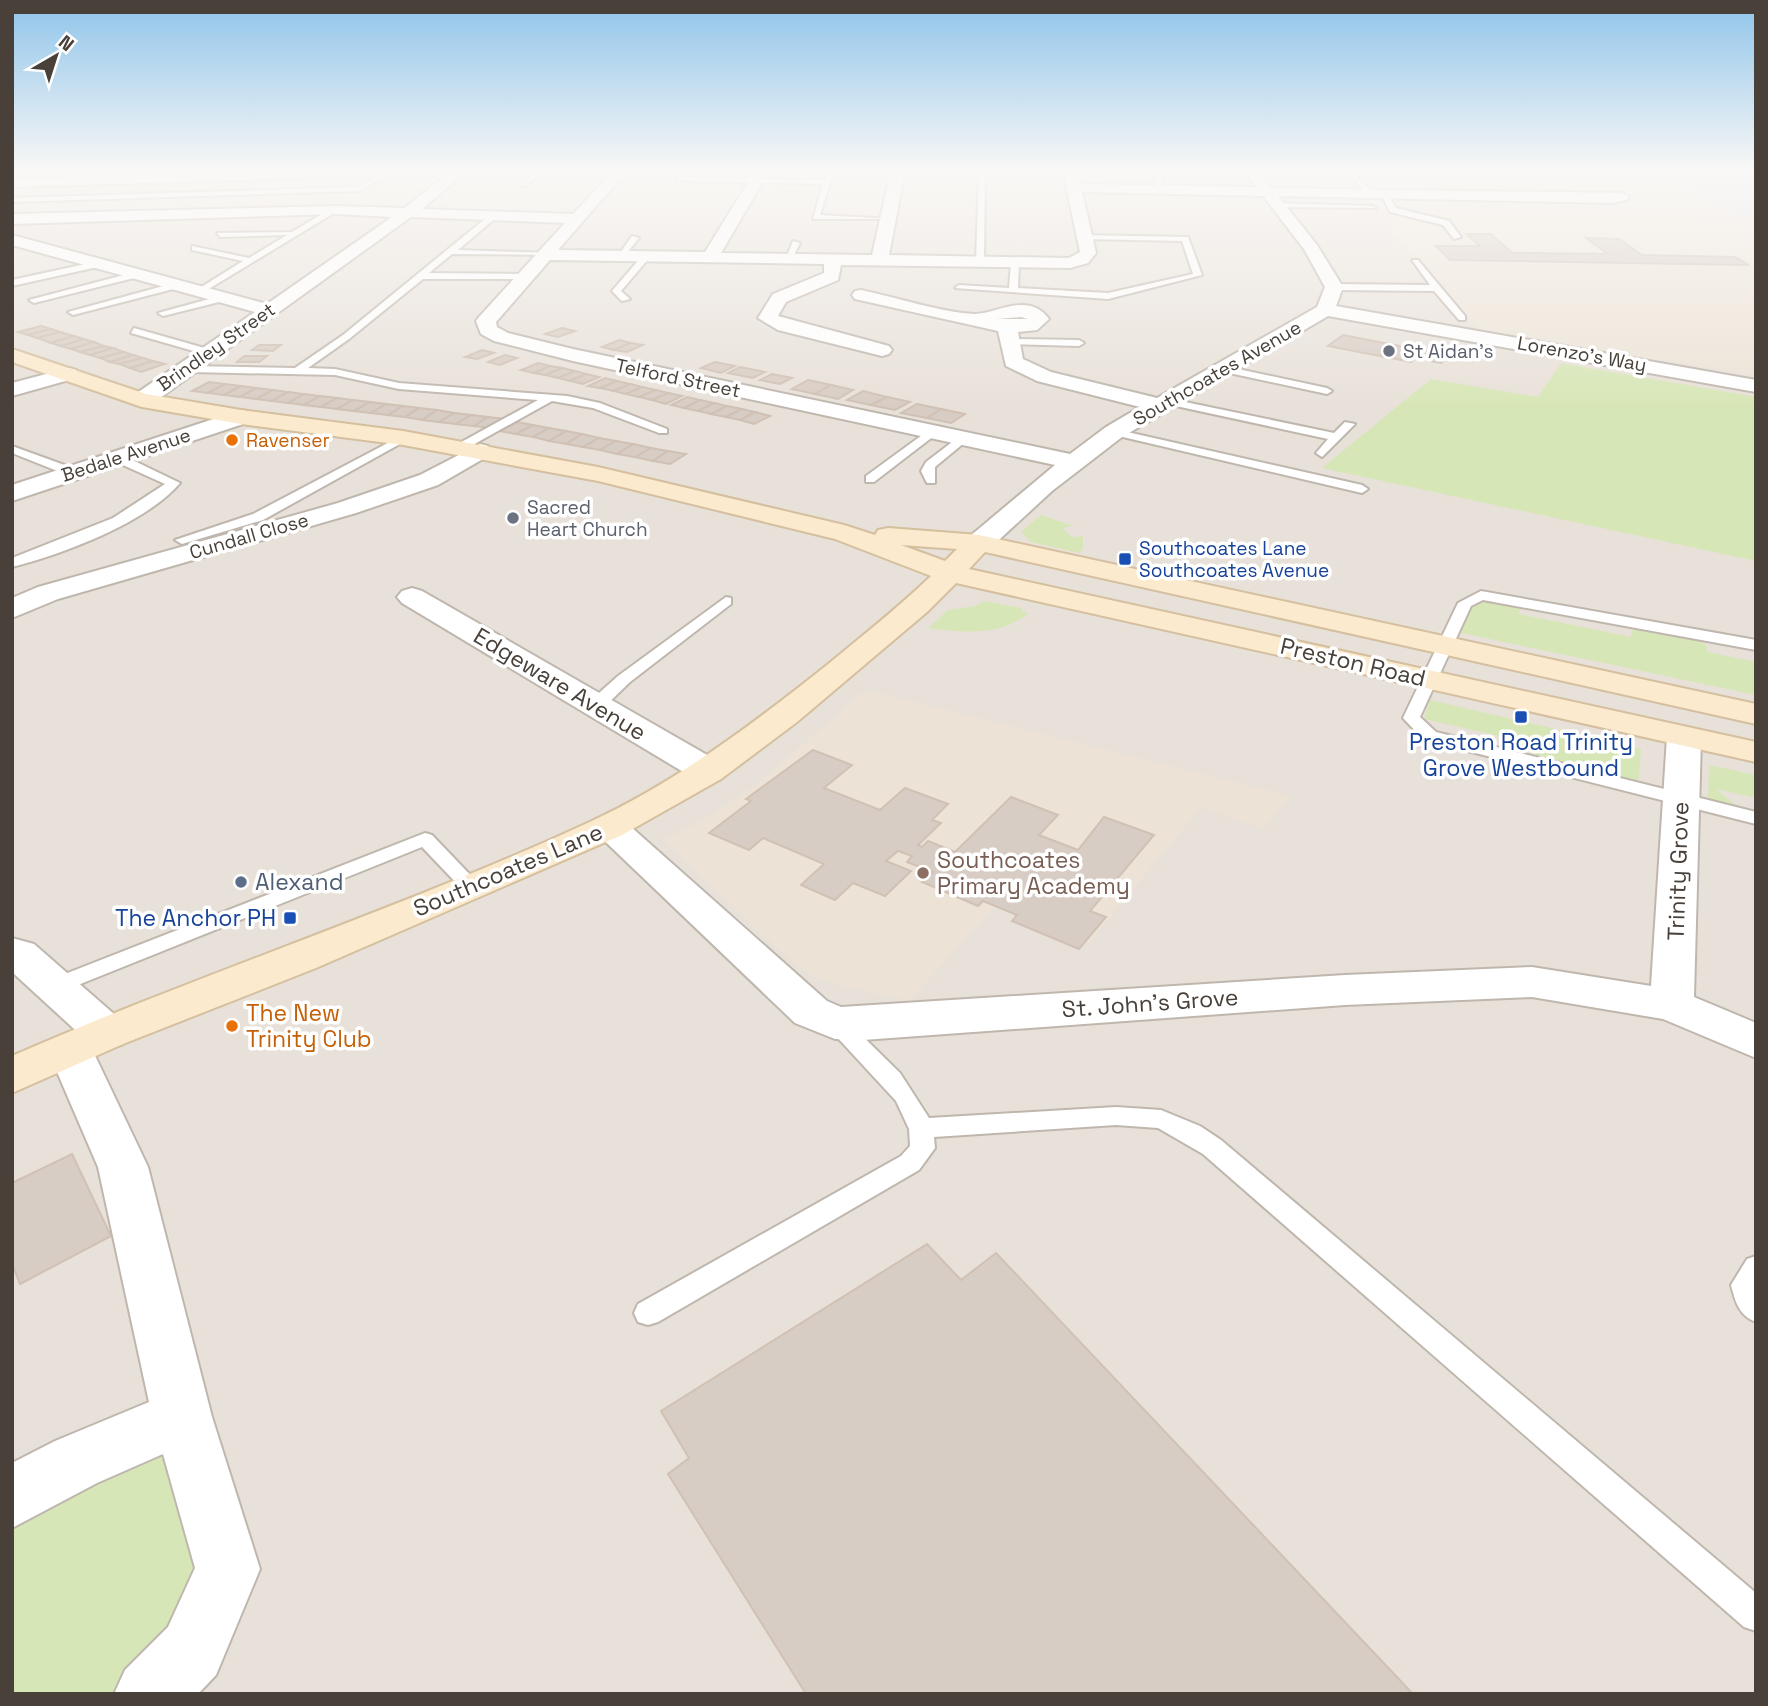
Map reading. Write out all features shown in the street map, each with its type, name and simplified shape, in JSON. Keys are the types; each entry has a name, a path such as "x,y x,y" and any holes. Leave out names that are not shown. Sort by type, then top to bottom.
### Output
{"street":[{"path":"50,251 269,310"},
{"name":"Brindley Street","path":"142,400 354,251"},
{"name":"Telford Street","path":"550,251 486,321 488,330 501,337 573,355 1076,462"},
{"path":"710,258 714,251"},
{"path":"879,261 881,251"},
{"path":"547,254 1070,263 1082,259 1087,251"},
{"path":"1313,251 1334,287"},
{"path":"833,260 832,276 779,299 767,318 785,326 882,350"},
{"name":"Southcoates Avenue","path":"979,543 1042,486 1114,432 1325,310 1334,287"},
{"path":"861,295 950,317 986,322 1009,335"},
{"name":"Lorenzo's Way","path":"1325,310 1756,386"},
{"path":"986,322 986,316 1004,311 1028,313 1040,319 1009,335"},
{"path":"1009,335 1013,362 1044,377 1161,403"},
{"path":"12,355 142,400 241,417 403,438 598,474 844,533 950,573"},
{"path":"12,390 69,374"},
{"name":"Bedale Avenue","path":"12,493 241,417"},
{"name":"Cundall Close","path":"12,609 48,593 347,508 429,480 470,449"},
{"path":"844,533 979,543"},
{"name":"Southcoates Lane","path":"12,1076 89,1042 302,958 609,827 708,772 805,698 917,606 979,543"},
{"name":"Preston Road","path":"979,543 1756,714"},
{"name":"Preston Road","path":"950,573 1756,752"},
{"name":"Edgeware Avenue","path":"412,597 708,772"},
{"name":"Trinity Grove","path":"1672,1005 1684,737"},
{"name":"St. John's Grove","path":"609,827 811,1012 835,1023 863,1024 1345,989 1532,982 1672,1005 1756,1042"},
{"path":"12,952 19,954 55,986 89,1042 123,1167 182,1417 228,1569 192,1651 149,1694"},
{"path":"12,1497 76,1462 182,1417"}],"lane":[{"path":"205,251 247,261"},
{"path":"199,291 264,251"},
{"path":"619,257 624,251"},
{"path":"789,260 793,251"},
{"path":"980,251 980,262"},
{"path":"959,288 1108,296 1198,275 1189,251"},
{"path":"300,369 310,365 452,252 547,254"},
{"path":"625,299 616,291 646,257"},
{"path":"1415,262 1462,318"},
{"path":"1013,291 1015,263"},
{"path":"12,283 99,264"},
{"path":"34,300 139,274"},
{"path":"423,275 526,277"},
{"path":"74,312 178,285"},
{"path":"1334,287 1438,288"},
{"path":"23,297 93,318"},
{"path":"163,313 224,298"},
{"path":"134,331 211,353"},
{"path":"1009,335 1079,343"},
{"path":"189,369 300,369 349,374 374,382 409,387 551,398 596,405 663,431"},
{"path":"1224,369 1326,391"},
{"path":"470,449 551,398"},
{"path":"1161,403 1334,438"},
{"path":"1322,453 1349,424"},
{"path":"870,479 933,432"},
{"path":"1114,432 1362,489"},
{"path":"182,540 258,517 403,438"},
{"path":"931,481 927,471 930,465 964,439"},
{"path":"12,449 74,473"},
{"path":"12,563 90,534 154,502 174,483 118,458"},
{"path":"1756,645 1481,596 1465,603 1411,718 1430,736 1756,818"},
{"path":"596,705 624,678 726,601"},
{"path":"55,986 425,839 470,886"},
{"path":"648,1313 909,1163 923,1148 924,1128 909,1099 835,1023"},
{"path":"924,1128 1116,1116 1161,1119 1191,1133 1212,1147 1756,1615"},
{"path":"1756,1267 1745,1285 1749,1301 1756,1310"}],"shaded area":[{"path":"12,251 1756,251 1756,1694 12,1694"},
{"path":"1408,251 1756,251 1756,375 1509,336 1478,328"},
{"name":"Southcoates Primary Academy","path":"866,690 1290,796 1263,829 1201,807 1088,944 994,907 909,1001 835,984 813,976 789,959 663,840 705,819 757,784"}],"green space":[{"path":"1561,363 1756,397 1756,561 1322,468 1431,379 1538,397"},
{"path":"1041,515 1073,526 1062,528 1072,537 1083,536 1083,549 1079,553 1031,542 1021,532"},
{"path":"1485,599 1512,603 1521,608 1519,614 1631,637 1632,631 1639,627 1692,637 1707,646 1707,652 1756,662 1756,695 1461,633 1470,606"},
{"path":"984,601 1022,608 1021,611 1029,613 1006,626 981,631 928,628 948,610 975,606"},
{"path":"1430,700 1641,749 1638,785 1541,761 1512,739 1424,719"},
{"path":"1709,765 1756,775 1756,798 1716,789 1739,808 1708,801"},
{"path":"182,1417 228,1569 149,1694 12,1694 12,1497"}],"building":[{"path":"1441,251 1608,254 1603,251 1636,251 1642,255 1735,257 1749,265 1450,260"},
{"path":"41,326 51,329 28,335 18,332"},
{"path":"562,328 575,331 558,337 545,334"},
{"path":"51,329 60,332 37,338 28,335"},
{"path":"60,332 74,336 51,343 37,338"},
{"name":"St Aidan's","path":"1343,335 1451,356 1441,363 1415,358 1411,362 1328,346"},
{"path":"74,336 84,339 61,346 51,343"},
{"path":"84,339 94,342 71,349 61,346"},
{"path":"619,340 631,343 614,350 602,347"},
{"path":"94,342 104,346 80,352 71,349"},
{"path":"631,343 643,345 627,352 614,350"},
{"path":"259,345 281,345 273,351 252,350"},
{"path":"104,346 113,348 90,355 80,352"},
{"path":"113,348 124,352 100,358 90,355"},
{"path":"482,350 494,353 477,359 465,357"},
{"path":"124,352 133,355 110,362 100,358"},
{"path":"133,355 143,358 119,364 110,362"},
{"path":"505,355 517,358 500,365 488,362"},
{"path":"244,356 267,356 259,362 237,362"},
{"path":"143,358 153,361 130,368 119,364"},
{"path":"153,361 165,364 141,372 130,368"},
{"path":"715,362 735,366 721,373 701,368"},
{"path":"538,363 550,366 534,373 521,370"},
{"path":"550,366 562,368 545,375 534,373"},
{"path":"740,367 765,372 753,378 728,373"},
{"path":"562,368 575,371 558,378 545,375"},
{"path":"575,371 586,374 570,381 558,378"},
{"path":"586,374 599,377 583,384 570,381"},
{"path":"772,374 792,378 780,384 760,380"},
{"path":"605,378 617,381 600,388 588,386"},
{"path":"808,380 831,385 815,394 792,389"},
{"path":"617,381 630,384 614,391 600,388"},
{"path":"209,382 225,384 208,393 192,391"},
{"path":"225,384 241,386 224,395 208,393"},
{"path":"630,384 642,387 626,394 614,391"},
{"path":"831,385 853,390 838,399 815,394"},
{"path":"241,386 256,388 240,397 224,395"},
{"path":"642,387 656,390 639,397 626,394"},
{"path":"256,388 273,390 256,399 240,397"},
{"path":"273,390 288,392 272,401 256,399"},
{"path":"656,390 668,393 652,400 639,397"},
{"path":"863,391 887,397 871,405 847,400"},
{"path":"288,392 304,394 288,403 272,401"},
{"path":"668,393 682,396 666,404 652,400"},
{"path":"304,394 320,396 304,405 288,403"},
{"path":"320,396 337,398 321,407 304,405"},
{"path":"687,397 700,400 684,408 671,405"},
{"path":"887,397 910,402 895,410 871,405"},
{"path":"337,398 353,400 337,409 321,407"},
{"path":"353,400 370,402 354,411 337,409"},
{"path":"700,400 714,403 698,411 684,408"},
{"path":"370,402 386,404 371,413 354,411"},
{"path":"714,403 727,406 711,414 698,411"},
{"path":"386,404 403,406 388,415 371,413"},
{"path":"917,404 941,409 927,418 901,413"},
{"path":"403,406 419,408 405,417 388,415"},
{"path":"727,406 742,409 726,417 711,414"},
{"path":"419,408 437,410 422,420 405,417"},
{"path":"742,409 755,412 740,420 726,417"},
{"path":"941,409 965,414 951,423 927,418"},
{"path":"437,410 454,413 439,422 422,420"},
{"path":"755,412 770,416 754,424 740,420"},
{"path":"454,413 471,415 456,424 439,422"},
{"path":"471,415 488,417 474,426 456,424"},
{"path":"488,417 505,419 491,428 474,426"},
{"path":"517,422 533,425 516,434 500,431"},
{"path":"533,425 549,428 533,437 516,434"},
{"path":"549,428 566,431 549,441 533,437"},
{"path":"566,431 582,434 566,444 549,441"},
{"path":"582,434 599,438 583,447 566,444"},
{"path":"599,438 616,441 600,450 583,447"},
{"path":"616,441 633,444 617,454 600,450"},
{"path":"633,444 651,448 635,457 617,454"},
{"path":"651,448 668,451 653,461 635,457"},
{"path":"668,451 686,454 670,464 653,461"},
{"path":"813,750 852,765 824,788 880,810 905,788 948,804 932,820 941,823 918,845 922,847 928,841 955,852 1011,797 1058,815 1039,835 1078,850 1104,817 1154,835 1090,911 1106,917 1079,949 1012,921 1017,915 983,901 978,906 922,882 933,872 907,862 912,856 898,851 886,861 911,871 885,896 853,883 835,900 801,885 824,864 763,838 749,850 709,833 751,801 746,799"},
{"path":"72,1154 111,1236 20,1284 12,1264 12,1183"},
{"path":"927,1244 961,1280 996,1253 1413,1694 806,1694 668,1474 689,1458 661,1411"}],"place":[{"name":"St Aidan's","path":"1389,351"},
{"name":"Ravenser","path":"232,440"},
{"name":"Sacred Heart Church","path":"513,518"},
{"name":"Southcoates Lane Southcoates Avenue","path":"1125,559"},
{"name":"Preston Road Trinity Grove Westbound","path":"1521,717"},
{"name":"Southcoates Primary Academy","path":"923,873"},
{"name":"Alexand","path":"241,882"},
{"name":"The Anchor PH","path":"290,918"},
{"name":"The New Trinity Club","path":"232,1026"}]}
